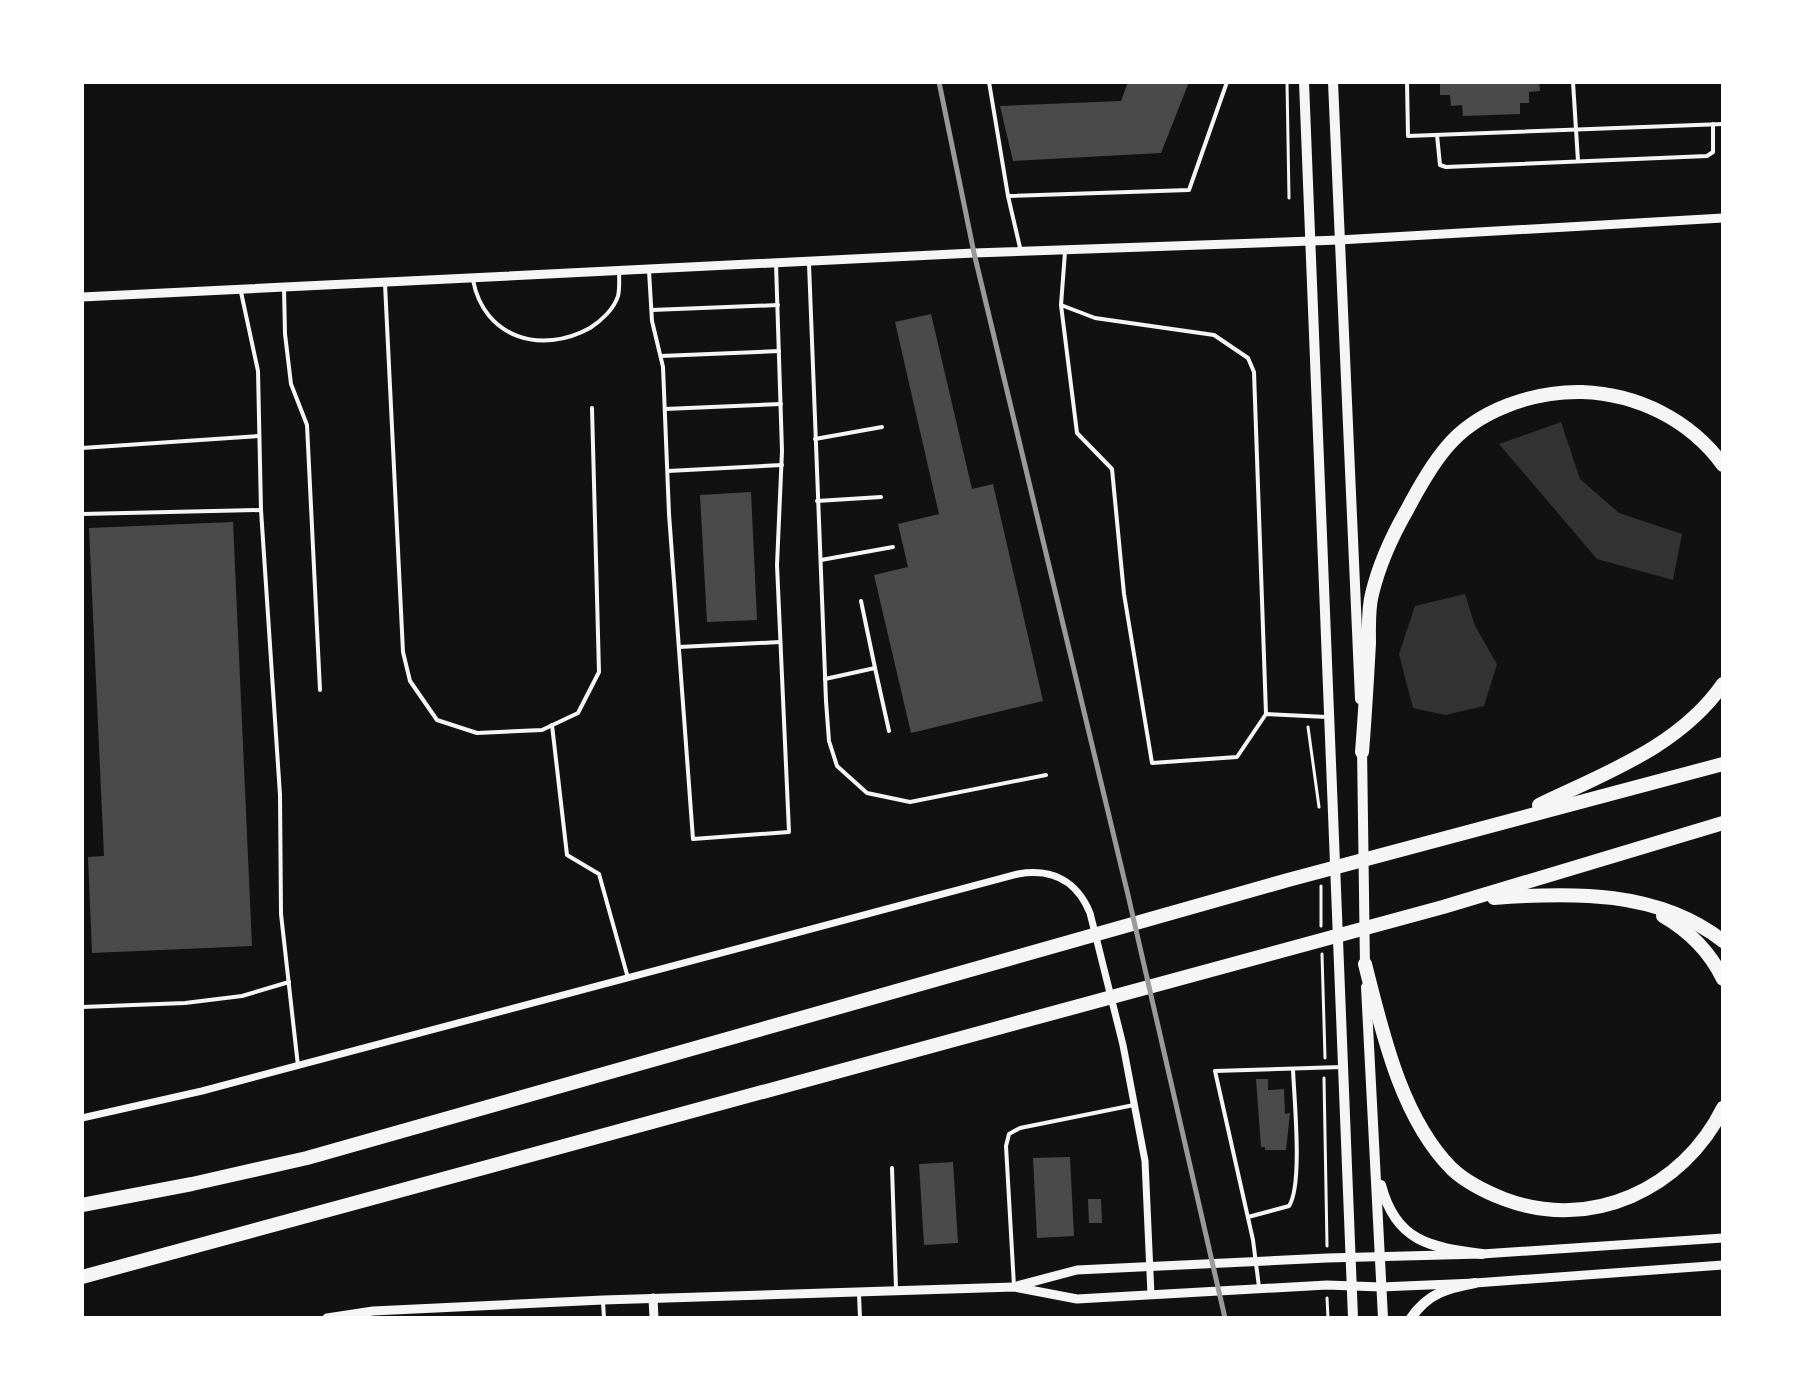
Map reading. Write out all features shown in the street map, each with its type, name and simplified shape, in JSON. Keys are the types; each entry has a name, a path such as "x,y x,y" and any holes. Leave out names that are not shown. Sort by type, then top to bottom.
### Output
{"highway":[{"path":"1362,752 1371,597 1389,547 1418,488 1447,447 1465,430 1501,409 1539,396 1597,393 1639,402 1677,421 1697,436 1723,465"},
{"path":"1511,819 1671,738 1693,720 1723,684"},
{"path":"82,1205 307,1158 1288,880 1723,764"},
{"path":"82,1278 1443,907 1723,823"},
{"path":"1464,900 1526,895 1603,895 1681,915 1723,941"},
{"path":"1646,906 1695,939 1723,979"},
{"path":"1365,964 1408,1106 1452,1169 1492,1194 1542,1209 1591,1209 1617,1203 1664,1180 1683,1163 1701,1144 1723,1108"}],"main road":[{"path":"1304,82 1353,1318"},
{"path":"1333,82 1362,752 1365,964 1383,1318"},
{"path":"1376,1165 1387,1207 1408,1233 1441,1248 1482,1254"},
{"path":"1411,1318 1424,1301 1444,1289 1475,1283"}],"street":[{"path":"82,297 809,261 1339,240 1723,218"},
{"path":"82,1118 189,1095 1018,874 1033,871 1048,873 1063,878 1084,899 1123,1045 1145,1161 1151,1295"},
{"path":"1014,1287 1077,1270 1482,1254 1723,1238"},
{"path":"327,1318 603,1300 1014,1287 1077,1299 1327,1285 1381,1287 1475,1283 1723,1265"},
{"path":"653,1298 654,1318"}],"lane":[{"path":"989,82 1008,196 1021,252"},
{"path":"1008,196 1189,190 1227,82"},
{"path":"1407,82 1408,136 1723,124"},
{"path":"1573,82 1578,161"},
{"path":"1437,135 1440,165 1446,167 1707,156 1713,152 1713,124"},
{"path":"1061,305 1095,318 1214,335 1248,358 1254,372 1266,714 1237,757 1152,763 1124,594 1112,469 1077,433 1061,305 1065,250"},
{"path":"809,261 825,679 829,741 837,766 867,793 910,802 1046,775"},
{"path":"649,269 651,310 660,356 665,409 693,839 789,832 777,565 782,465 776,263"},
{"path":"473,278 482,308 497,324 514,335 537,341 561,340 596,324 611,309 619,294 619,271"},
{"path":"385,282 403,652 410,681 437,720 477,733 542,730 578,713 599,672 592,408"},
{"path":"284,287 291,384 307,425 320,690"},
{"path":"241,289 258,371 261,510 280,795 281,914 298,1066"},
{"path":"651,310 778,305"},
{"path":"660,356 779,351"},
{"path":"665,409 781,404"},
{"path":"815,439 882,427"},
{"path":"82,448 259,436"},
{"path":"667,471 782,465"},
{"path":"817,501 881,497"},
{"path":"82,514 261,510"},
{"path":"821,560 893,547"},
{"path":"861,601 889,731"},
{"path":"679,647 780,642"},
{"path":"825,679 875,668"},
{"path":"1266,714 1330,717"},
{"path":"552,725 567,855 599,874 628,978"},
{"path":"82,1007 185,1003 242,996 289,982"},
{"path":"1260,1290 1248,1217 1215,1071 1344,1067"},
{"path":"1248,1217 1289,1206 1294,1199 1293,1069"},
{"path":"1014,1287 1006,1146 1009,1134 1020,1128 1134,1105"},
{"path":"892,1168 896,1291"},
{"path":"859,1292 860,1318"},
{"path":"603,1300 604,1318"}],"path":[{"path":"1287,82 1289,198"},
{"path":"1307,717 1320,815"},
{"path":"1321,878 1322,939"},
{"path":"1322,954 1326,1240"},
{"path":"1327,1309 1328,1318"}],"shaded area":[{"path":"1561,422 1580,479 1619,513 1682,534 1673,580 1597,559 1499,444"},
{"path":"1465,594 1475,626 1497,664 1484,706 1445,715 1413,708 1399,654 1415,606"}],"building":[{"path":"1128,82 1189,82 1161,153 1013,161 1000,106 1121,101"},
{"path":"1440,82 1539,82 1540,91 1529,92 1529,103 1520,103 1520,114 1463,116 1462,105 1451,106 1450,95 1440,95"},
{"path":"931,314 972,489 993,484 1043,701 911,733 874,575 908,567 898,524 939,514 895,322"},
{"path":"751,492 757,620 707,622 700,495"},
{"path":"233,522 252,946 92,953 88,857 104,856 89,528"},
{"path":"1256,1079 1268,1079 1268,1090 1284,1089 1285,1114 1290,1113 1286,1150 1265,1150 1261,1147"},
{"path":"1070,1157 1074,1236 1037,1238 1033,1158"},
{"path":"953,1162 958,1243 924,1245 919,1164"},
{"path":"1088,1199 1101,1199 1102,1223 1089,1223"}],"railway":[{"path":"939,82 974,253 1128,895 1225,1318"}]}
